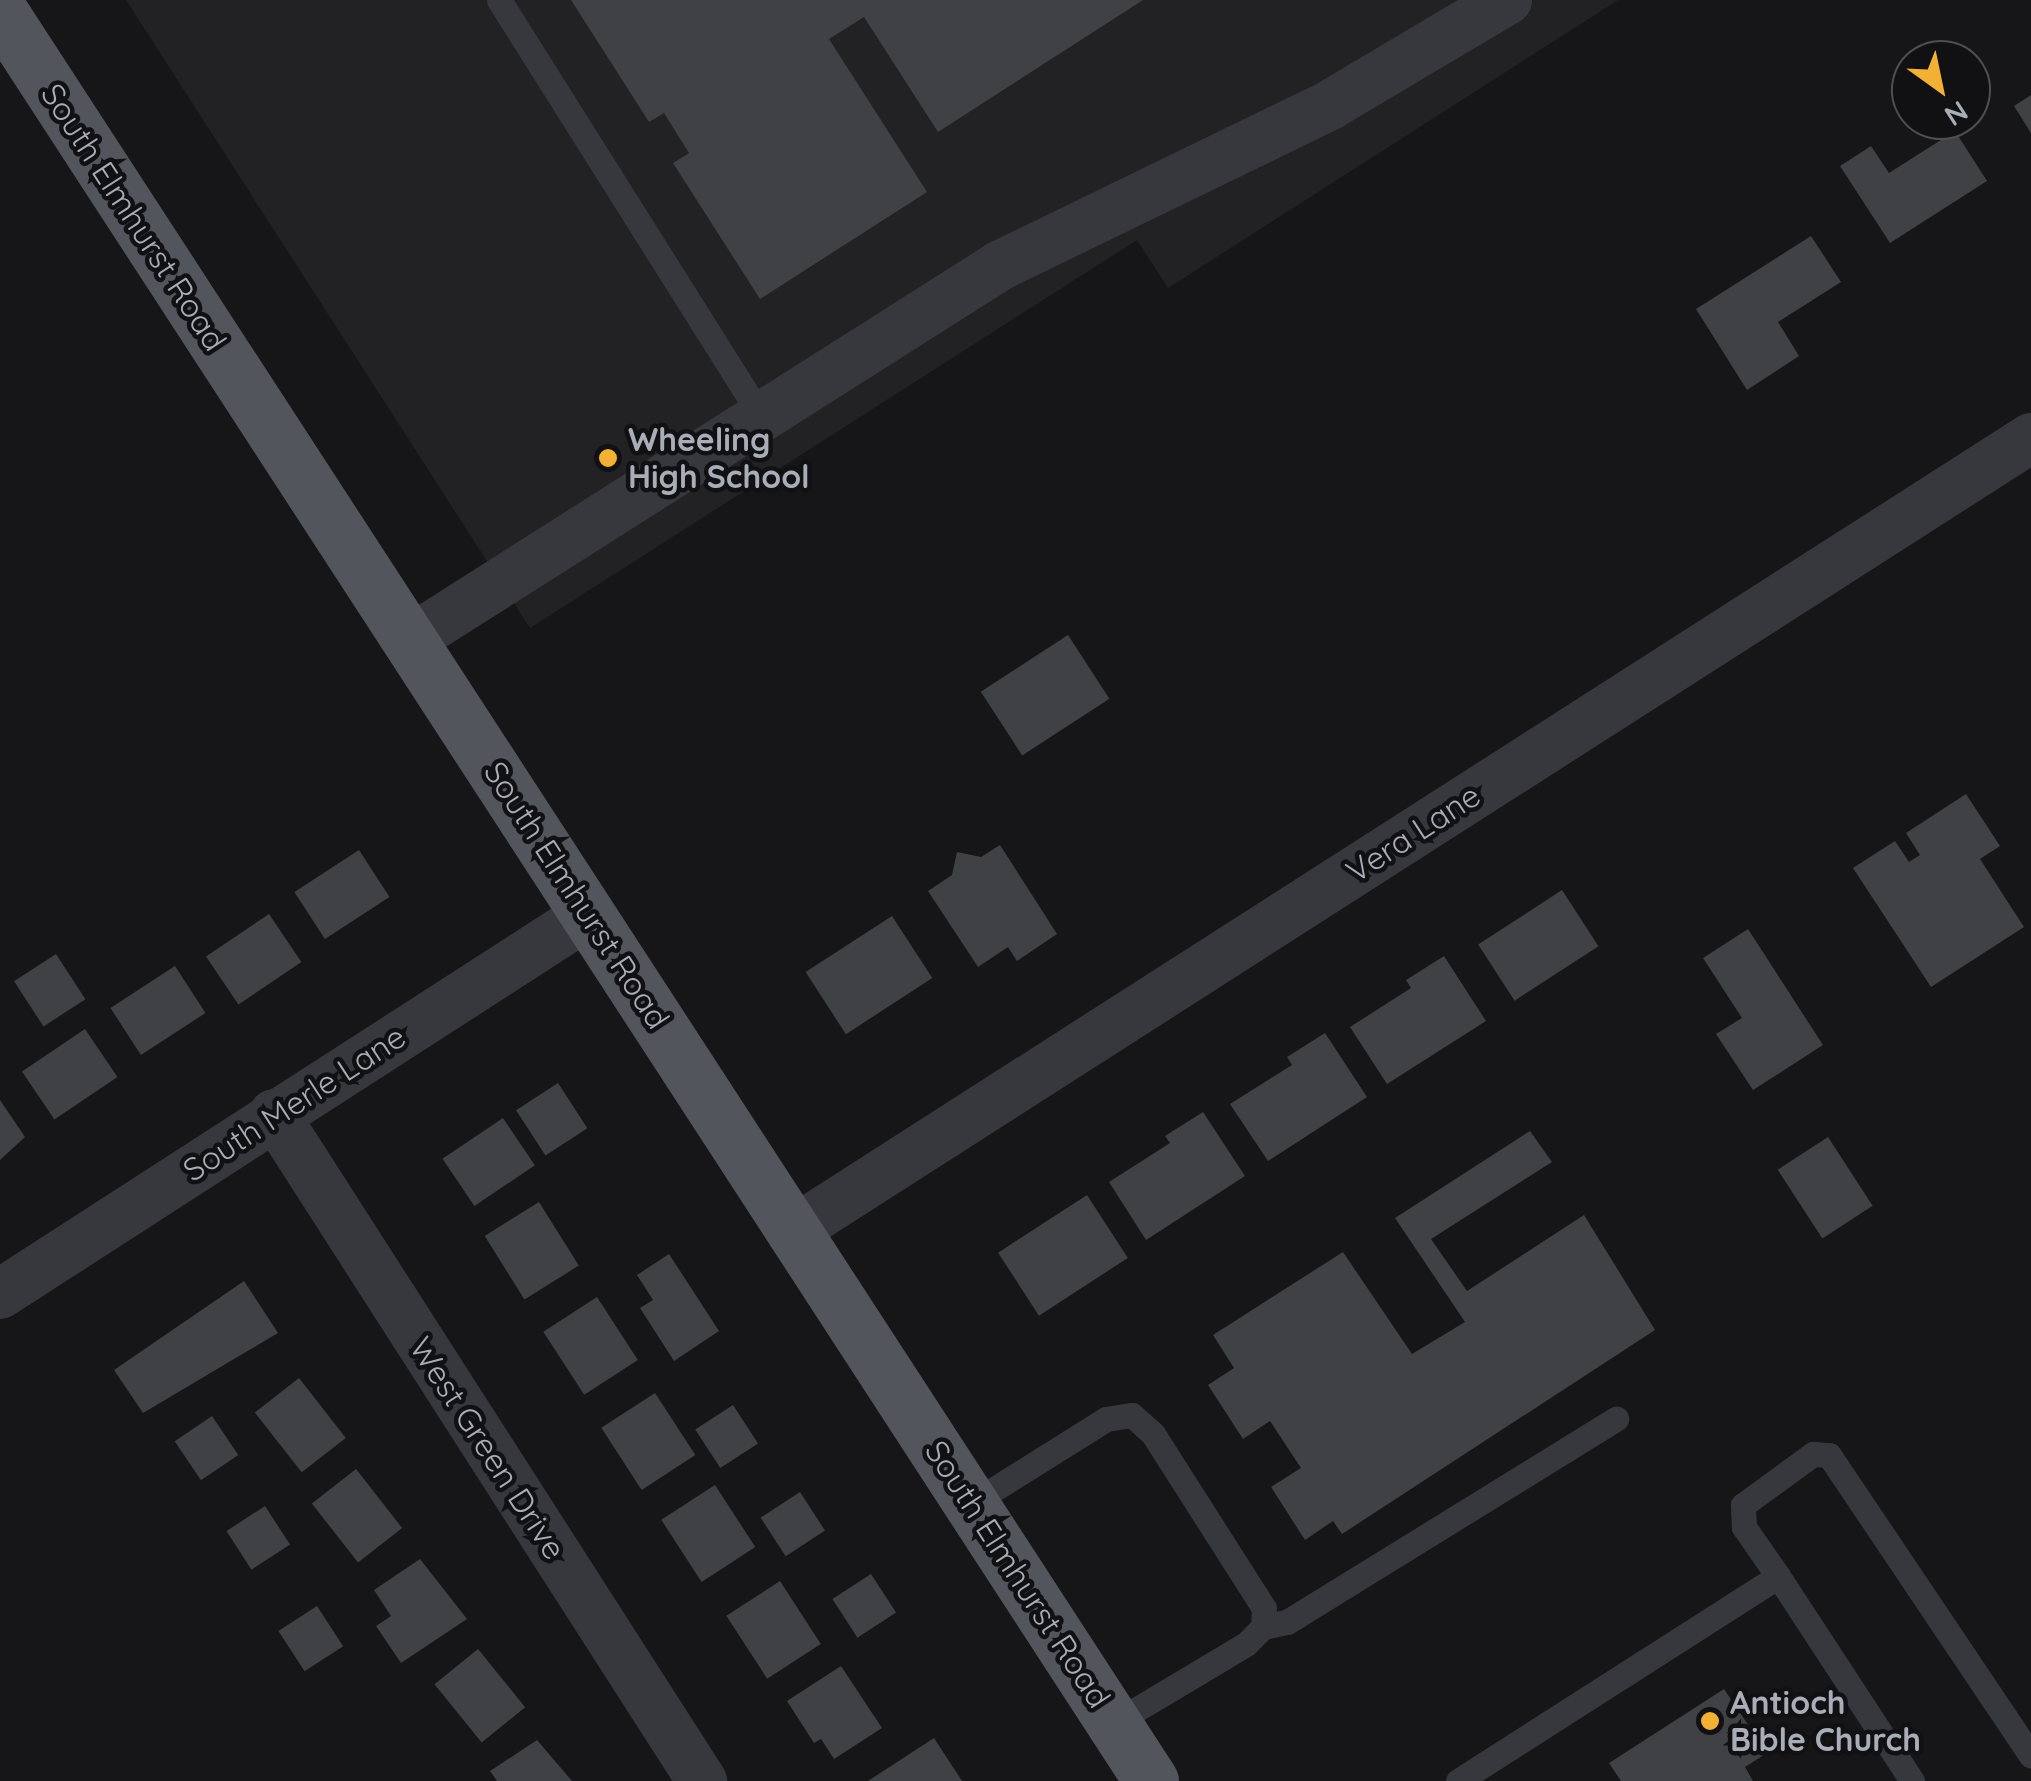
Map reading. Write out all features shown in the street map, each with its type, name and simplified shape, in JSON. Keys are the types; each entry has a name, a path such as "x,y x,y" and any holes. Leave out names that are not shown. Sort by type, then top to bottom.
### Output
{"main road":[{"name":"South Elmhurst Road","path":"0,10 796,1229 1151,1781"}],"street":[{"path":"410,640 764,420 1002,265 1330,105 1508,0"},
{"name":"Vera Lane","path":"796,1229 2031,438"},
{"name":"South Merle Lane","path":"0,1294 589,914"},
{"name":"West Green Drive","path":"274,1114 702,1781"}],"lane":[{"path":"0,10 17,0"},
{"path":"499,0 764,420"},
{"path":"972,1503 1106,1419 1132,1415 1152,1434 1264,1608 1254,1635"},
{"path":"1114,1723 1254,1635 1288,1622 1616,1419"},
{"path":"1912,1781 1744,1527 1743,1504 1813,1454 1829,1455 2031,1756"},
{"path":"1458,1781 1778,1576"}],"shaded area":[{"name":"Wheeling High School","path":"126,0 1618,0 1168,288 1137,240 530,628"}],"building":[{"path":"571,0 1143,0 938,132 864,17 829,39 927,192 760,299 673,163 689,153 664,113 649,122"},
{"path":"2031,95 2031,133 2014,106"},
{"path":"1941,140 1961,140 1987,181 1890,243 1840,166 1871,146 1889,173"},
{"path":"1811,236 1841,282 1778,322 1799,356 1747,390 1696,309"},
{"path":"1068,635 1109,699 1022,755 981,692"},
{"path":"1966,794 2000,846 1980,859 2024,927 1931,987 1853,868 1895,841 1909,862 1920,855 1906,833"},
{"path":"1000,845 1057,934 1017,961 1008,947 978,967 928,891 952,875 957,852 981,857"},
{"path":"359,850 389,897 325,939 294,892"},
{"path":"1562,890 1598,946 1515,1001 1478,944"},
{"path":"269,914 301,962 238,1005 206,956"},
{"path":"892,916 932,978 846,1034 806,972"},
{"path":"1748,929 1823,1045 1753,1090 1716,1034 1742,1018 1703,958"},
{"path":"56,954 85,999 43,1027 14,981"},
{"path":"1444,956 1486,1021 1387,1084 1350,1027 1411,988 1406,980"},
{"path":"175,966 205,1013 141,1055 110,1008"},
{"path":"85,1029 117,1077 54,1120 22,1071"},
{"path":"1325,1033 1367,1097 1268,1161 1230,1104 1292,1065 1287,1057"},
{"path":"558,1083 587,1128 545,1156 516,1110"},
{"path":"0,1100 25,1137 0,1160"},
{"path":"1203,1112 1245,1176 1146,1240 1109,1182 1170,1143 1165,1136"},
{"path":"503,1118 535,1165 474,1206 442,1159"},
{"path":"1530,1131 1552,1162 1431,1239 1467,1291 1584,1215 1655,1330 1342,1534 1333,1521 1305,1540 1271,1487 1301,1468 1270,1421 1243,1439 1208,1385 1234,1368 1213,1335 1343,1252 1412,1354 1465,1322 1395,1218"},
{"path":"1828,1137 1873,1206 1822,1238 1778,1170"},
{"path":"1087,1195 1128,1258 1039,1316 998,1253"},
{"path":"539,1202 579,1266 524,1300 485,1236"},
{"path":"669,1254 719,1331 674,1361 640,1308 653,1300 637,1275"},
{"path":"244,1281 278,1333 143,1413 114,1370"},
{"path":"597,1297 638,1360 584,1395 543,1332"},
{"path":"299,1378 346,1438 302,1472 255,1412"},
{"path":"655,1393 695,1455 642,1490 601,1428"},
{"path":"733,1405 758,1444 720,1468 695,1430"},
{"path":"212,1416 238,1455 201,1480 175,1441"},
{"path":"356,1469 402,1528 358,1563 312,1503"},
{"path":"715,1485 755,1547 702,1582 661,1520"},
{"path":"800,1492 825,1531 786,1556 761,1518"},
{"path":"265,1506 290,1545 251,1570 226,1531"},
{"path":"420,1559 467,1619 401,1663 376,1626 391,1616 374,1590"},
{"path":"871,1574 896,1613 857,1638 832,1599"},
{"path":"780,1581 821,1644 767,1679 726,1616"},
{"path":"317,1606 343,1646 305,1671 278,1631"},
{"path":"478,1649 525,1707 482,1743 434,1684"},
{"path":"841,1666 882,1728 834,1759 821,1739 814,1743 787,1701"},
{"name":"Antioch Bible Church","path":"1724,1689 1767,1753 1745,1767 1753,1781 1621,1781 1609,1763"},
{"path":"934,1738 962,1781 868,1781"},
{"path":"537,1740 572,1781 497,1781 490,1771"}],"place":[{"name":"Wheeling High School","path":"608,458"},
{"name":"Antioch Bible Church","path":"1710,1721"}]}
